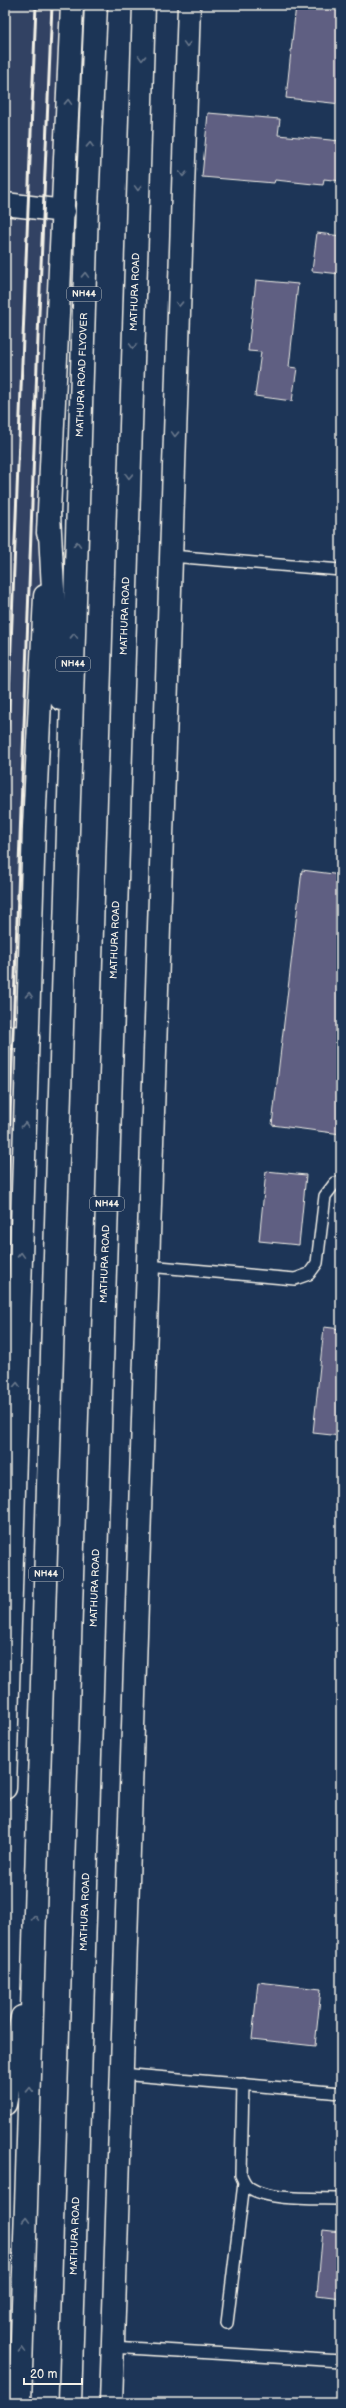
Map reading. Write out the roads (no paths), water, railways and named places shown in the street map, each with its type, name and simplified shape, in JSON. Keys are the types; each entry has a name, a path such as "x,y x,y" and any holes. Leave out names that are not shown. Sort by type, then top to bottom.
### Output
{"main road":[{"path":"5,1788 9,1557 28,1038 34,827 64,211 72,5"},
{"name":"MATHURA ROAD FLYOVER","path":"71,745 87,208 96,5"},
{"name":"MATHURA ROAD","path":"70,2403 144,5"},
{"path":"111,2403 189,5"},
{"path":"5,204 64,211"},
{"path":"49,514 58,683 71,745"},
{"name":"NH44","path":"20,2403 71,745"},
{"path":"5,1037 28,1038"},
{"path":"5,2104 34,1950"}],"lane":[{"path":"170,556 341,570"},
{"path":"148,1266 295,1279 310,1274 317,1263 325,1196 335,1183 341,1183"},
{"path":"121,2074 341,2093"},
{"path":"227,2323 244,2183 241,2175 243,2084"},
{"path":"244,2183 255,2191 271,2195 341,2200"},
{"path":"112,2347 341,2361"}],"railway":[{"path":"5,798 36,5"},
{"path":"5,1255 38,337 52,5"}]}
